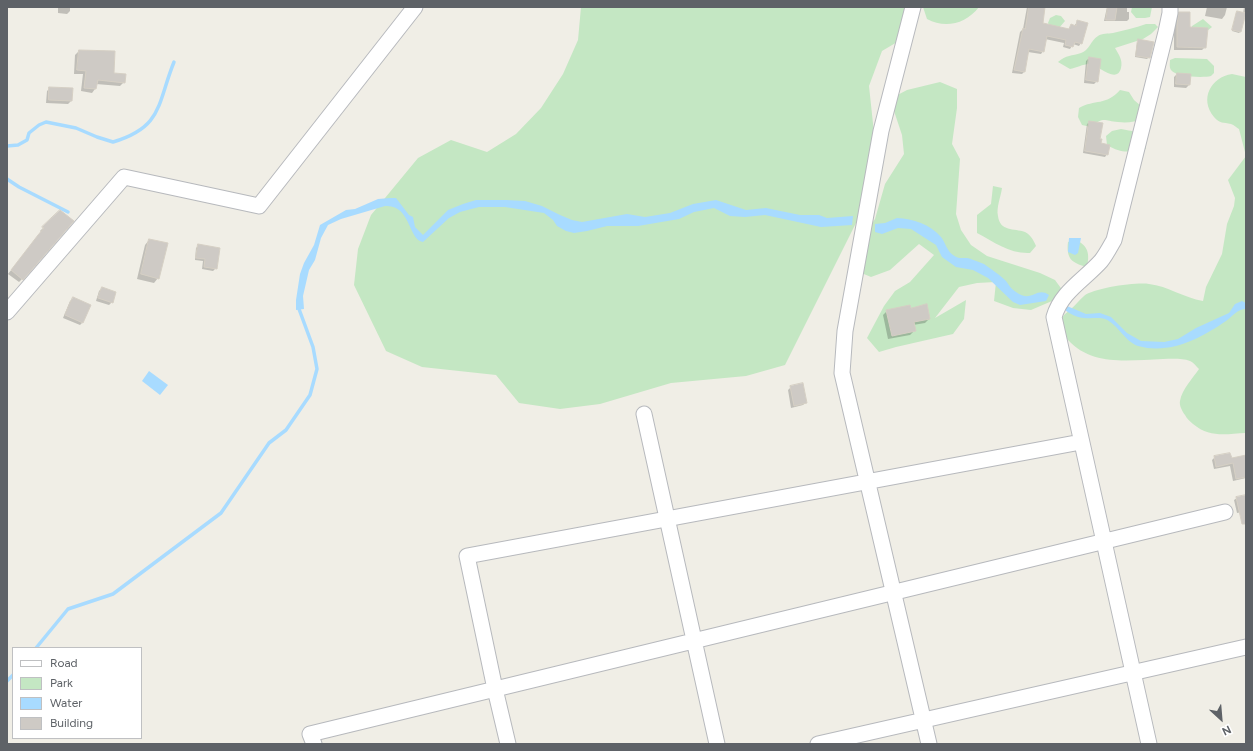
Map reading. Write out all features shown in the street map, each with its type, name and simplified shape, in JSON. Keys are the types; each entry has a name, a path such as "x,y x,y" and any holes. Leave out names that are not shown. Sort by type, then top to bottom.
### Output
{"street":[{"path":"7,312 124,177 259,206 414,7"},
{"path":"913,7 881,131 845,330 842,373 929,744"},
{"path":"1149,744 1054,317 1057,307 1064,297 1102,261 1114,240 1166,32 1170,7"},
{"path":"644,414 717,744"},
{"path":"508,744 494,689 466,556 1081,442"},
{"path":"314,744 310,734 1225,512"},
{"path":"818,744 1246,647"}],"green space":[{"path":"581,7 914,7 914,32 882,51 869,86 877,161 869,197 785,365 746,376 671,383 600,404 560,409 519,403 496,375 422,367 386,351 354,285 358,249 371,215 418,158 451,140 487,152 516,134 541,108 563,74 578,40"},
{"path":"923,7 979,7 974,13 962,21 941,24 927,19"},
{"path":"1132,7 1152,7 1150,17 1136,18 1131,12"},
{"path":"1056,15 1061,16 1065,21 1059,28 1050,27 1048,23 1050,18"},
{"path":"1203,19 1212,27 1207,31 1192,28 1192,26"},
{"path":"1146,24 1155,24 1158,27 1143,39 1115,48 1120,58 1121,68 1119,73 1115,75 1089,64 1070,69 1058,62 1066,57 1084,52 1100,35"},
{"path":"1175,58 1207,59 1214,66 1214,73 1211,76 1202,77 1178,74 1170,68 1170,60"},
{"path":"1232,74 1246,77 1246,156 1239,129 1232,124 1218,121 1210,110 1208,103 1208,96 1213,84 1218,79"},
{"path":"940,82 957,89 957,108 952,144 960,159 956,214 961,230 971,245 987,256 1040,273 1055,280 1066,295 1031,310 1013,308 994,301 996,282 977,283 959,287 935,318 966,300 964,319 953,334 879,352 867,338 884,306 895,291 910,282 934,255 919,244 890,270 871,277 852,269 854,250 875,219 885,184 904,154 902,135 890,99 907,90"},
{"path":"1120,90 1129,92 1134,100 1141,106 1143,119 1134,122 1102,120 1091,127 1082,125 1078,117 1079,108 1110,98"},
{"path":"1121,129 1138,133 1145,143 1146,149 1126,152 1117,150 1107,145 1106,136 1112,131"},
{"path":"1246,156 1246,433 1218,434 1206,431 1193,424 1181,408 1180,401 1183,392 1199,369 1192,362 1176,359 1125,361 1100,358 1078,349 1068,340 1063,331 1061,321 1064,315 1089,293 1125,285 1156,285 1203,301 1206,287 1222,254 1227,224 1234,206 1235,198 1228,180"},
{"path":"993,186 1002,188 998,209 999,221 1005,227 1025,232 1031,236 1036,246 1030,253 1016,252 996,244 977,233 977,215 991,204"},
{"path":"1076,240 1086,247 1088,254 1087,267 1077,264 1069,256 1068,242"}],"water":[{"path":"396,198 409,215 413,217 415,227 423,235 448,210 476,200 525,201 542,206 572,220 582,222 627,214 645,217 670,213 693,204 716,200 746,210 766,208 800,215 819,215 827,218 853,216 852,225 821,227 765,215 745,217 730,216 714,208 694,212 679,219 638,226 607,226 574,233 557,226 553,220 544,213 505,207 479,207 460,212 449,218 423,242 418,240 414,235 400,210 385,206 341,219 328,225 321,238 315,260 309,270 303,296 304,309 296,310 300,274 314,245 320,225 346,210 355,209 378,199"},
{"path":"897,218 915,221 932,229 937,232 949,251 955,256 960,258 968,258 984,264 1006,281 1013,290 1021,295 1030,296 1041,292 1045,293 1049,295 1046,301 1020,305 1013,302 988,278 973,270 956,267 942,257 936,245 911,229 898,228 882,234 875,232 875,224 885,223"},
{"path":"1069,238 1081,238 1078,253 1075,255 1068,252"},
{"path":"1242,301 1246,303 1246,309 1238,311 1226,321 1196,339 1173,347 1162,348 1138,346 1133,344 1110,321 1100,318 1079,317 1065,310 1067,306 1086,314 1100,313 1111,317 1127,333 1141,341 1164,342 1178,339 1196,328 1229,313 1235,304"},
{"path":"149,371 168,385 160,395 142,381"}],"building":[{"path":"1029,7 1045,7 1043,23 1069,29 1071,24 1076,26 1077,20 1088,23 1082,44 1075,42 1073,47 1065,45 1066,40 1047,36 1044,52 1029,49 1025,72 1014,70 1023,28 1025,29"},
{"path":"1108,7 1117,7 1115,20 1106,20"},
{"path":"1237,11 1246,13 1241,32 1232,30"},
{"path":"1179,12 1190,12 1190,27 1208,28 1206,48 1177,47 1177,25"},
{"path":"1138,39 1154,42 1150,58 1136,56"},
{"path":"79,50 115,51 114,73 126,74 125,83 98,80 96,89 84,88 86,71 77,70"},
{"path":"1089,57 1101,59 1098,82 1086,80"},
{"path":"1177,73 1191,74 1190,85 1176,84"},
{"path":"49,87 73,88 72,101 49,100"},
{"path":"1089,121 1103,123 1100,139 1102,139 1101,143 1110,145 1108,155 1085,151"},
{"path":"60,210 74,221 23,280 11,270 44,228 42,227"},
{"path":"149,239 168,243 159,279 141,274"},
{"path":"198,244 220,248 217,269 204,267 205,259 196,258"},
{"path":"102,287 116,292 113,303 98,298"},
{"path":"73,297 91,305 83,323 65,315"},
{"path":"927,304 930,319 914,322 916,331 892,336 886,310 910,305 911,308"},
{"path":"803,383 807,403 794,406 790,386"},
{"path":"1230,453 1232,458 1246,455 1246,477 1236,479 1233,463 1216,467 1214,456"},
{"path":"1246,495 1246,524 1242,524 1236,497"}],"waterway":[{"path":"7,146 18,145 27,140 29,133 39,125 46,122 76,128 113,142 129,136 141,129 150,121 156,112 174,62"},
{"path":"7,179 19,187 68,212"},
{"path":"37,647 68,609 113,594 221,513 269,443 286,430 310,395 317,369 313,347 299,309 300,306"},
{"path":"7,681 12,676"}]}
